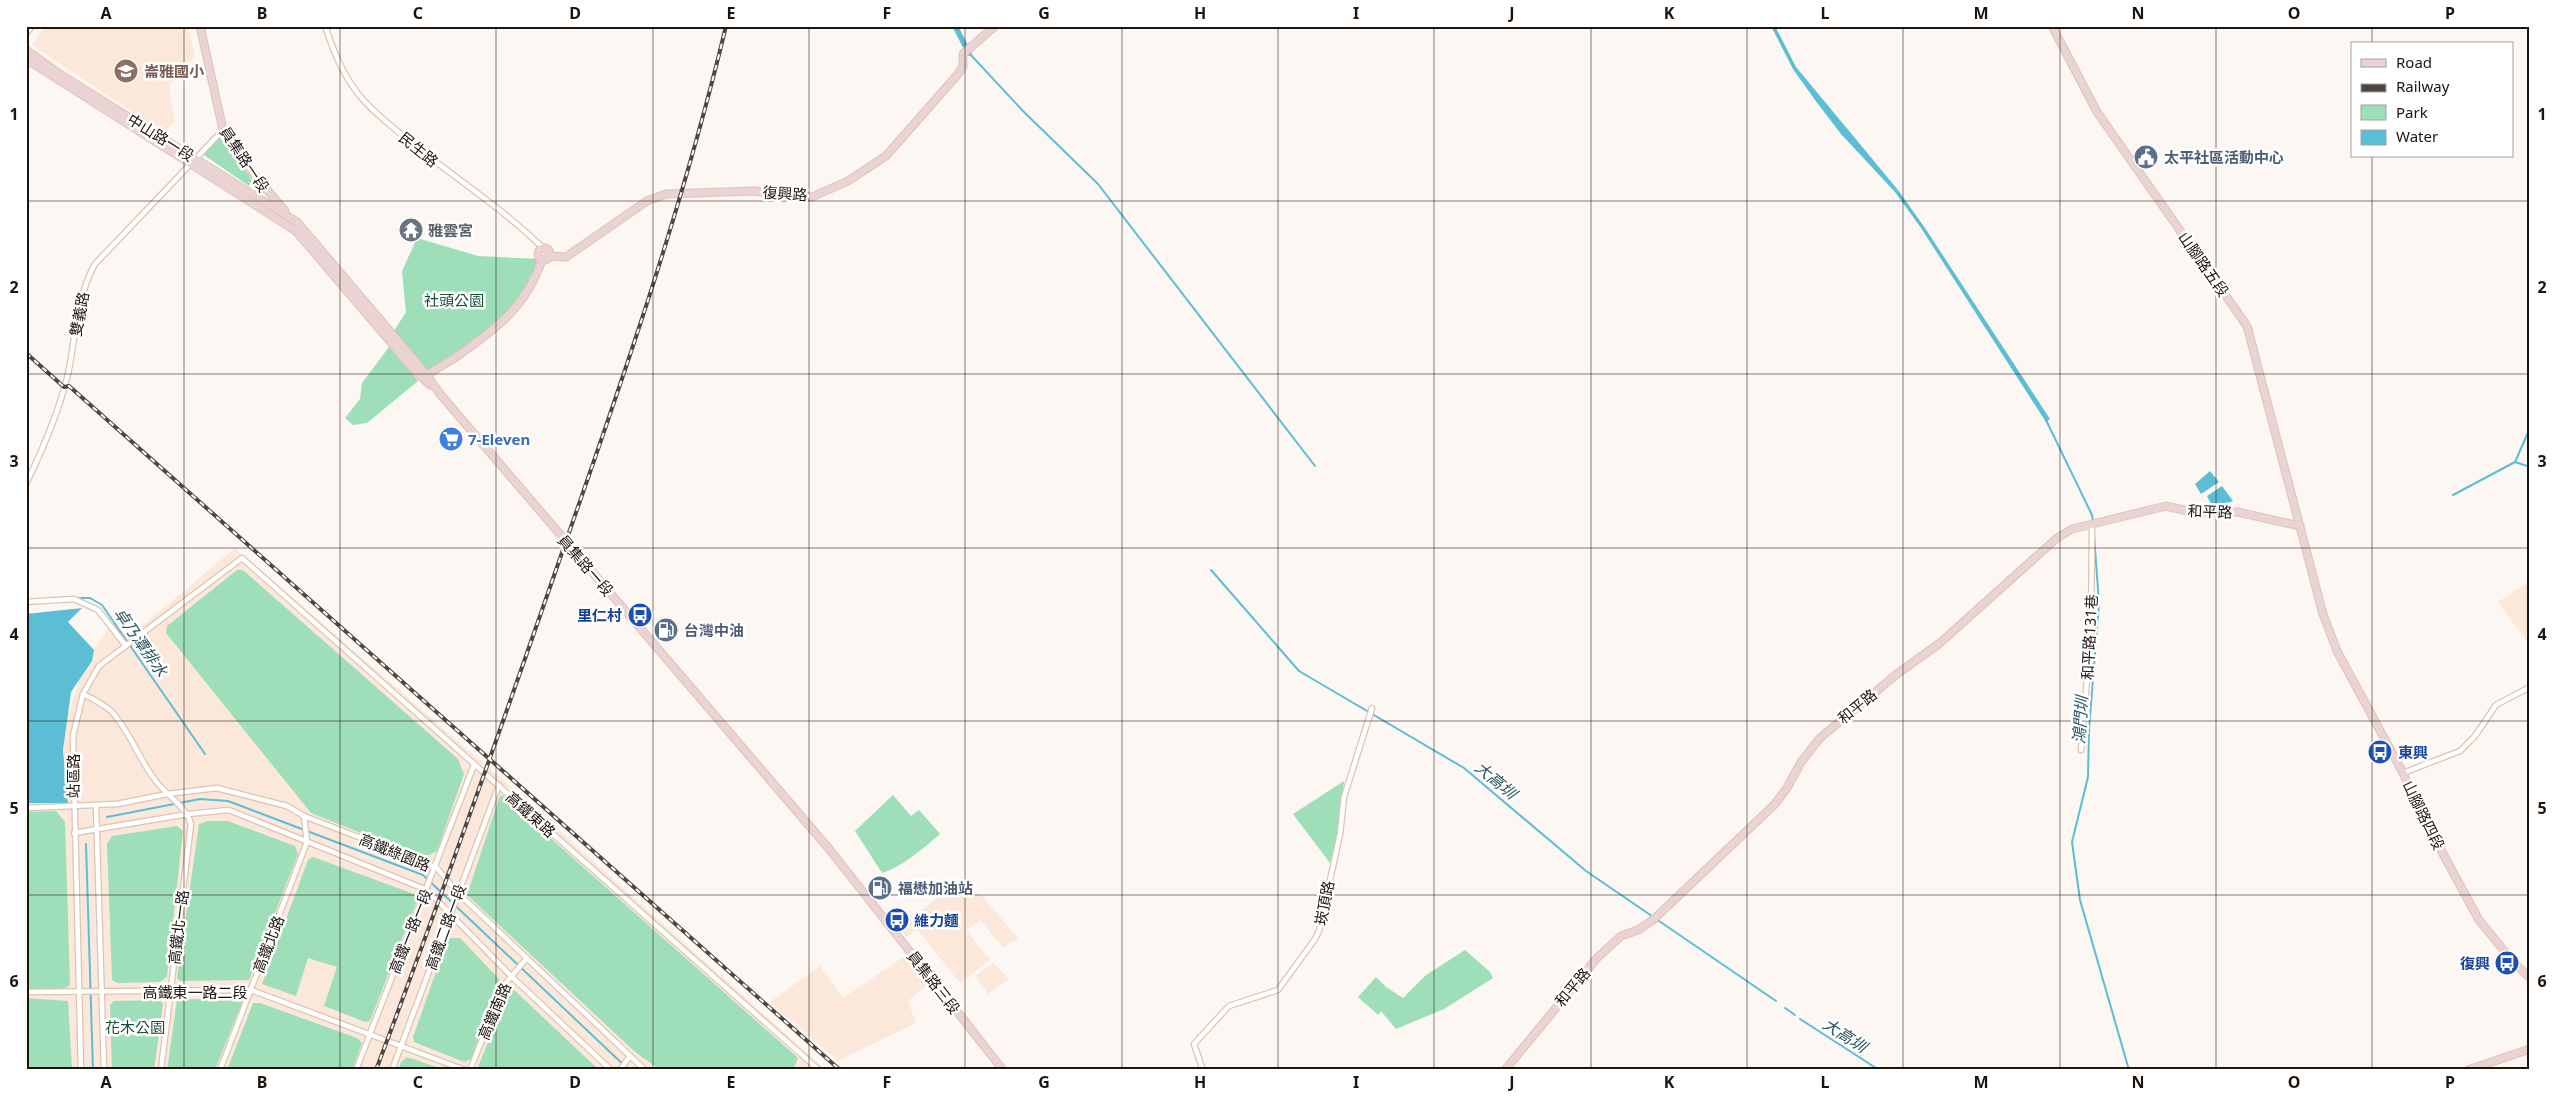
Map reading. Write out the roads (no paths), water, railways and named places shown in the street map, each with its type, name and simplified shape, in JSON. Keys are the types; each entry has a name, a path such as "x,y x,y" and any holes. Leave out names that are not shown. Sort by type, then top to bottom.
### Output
{"main road":[{"name":"員集路一段","path":"200,26 223,130 276,202 297,222 425,378"},
{"name":"復興路","path":"546,258 566,257 648,201 666,194 753,191 812,197 848,181 886,156 959,73 963,66 964,53 995,26"},
{"name":"山腳路五段","path":"2052,26 2097,112 2247,326 2300,526"},
{"name":"中山路一段","path":"26,50 296,231"},
{"name":"中山路一段","path":"26,59 297,222"},
{"path":"296,231 297,222"},
{"name":"員集路一段","path":"296,231 440,394 830,850"},
{"path":"425,378 483,338 513,312 534,282 546,258 538,254 543,248"},
{"name":"和平路","path":"1504,1070 1597,958 1621,936 1638,930 1655,918 1775,804 1787,788 1801,762 1820,738 1897,674 1940,643 2057,538 2072,529 2166,506 2192,512 2238,512 2300,526"},
{"name":"山腳路四段","path":"2300,526 2323,614 2337,651 2403,773 2418,808 2479,920 2514,963 2530,978"},
{"name":"員集路三段","path":"830,850 1003,1069"},
{"path":"2468,1070 2530,1049"}],"street":[{"path":"26,34 32,26"},
{"name":"民生路","path":"324,26 339,65 356,92 378,114 431,159 503,213 543,248"},
{"name":"雙義路","path":"26,484 42,450 64,387 82,293 95,264 223,130"},
{"name":"和平路131巷","path":"2081,750 2091,632 2094,523"},
{"name":"站區路","path":"81,1070 73,805 73,736 83,694 100,666 242,558"},
{"name":"高鐵東路","path":"242,558 819,1070"},
{"path":"26,602 74,599 98,610 128,645"},
{"path":"2403,773 2460,751 2475,736 2496,705 2530,687"},
{"path":"83,694 113,713 146,768 167,794 188,814"},
{"name":"崁頂路","path":"1203,1070 1194,1044 1229,1006 1278,990 1319,931 1340,834 1344,797 1372,708"},
{"name":"高鐵一路一段","path":"356,1070 436,867 474,764"},
{"name":"高鐵二路一段","path":"392,1070 499,786"},
{"name":"高鐵綠園路","path":"26,808 73,805 96,806 167,794 225,790 287,806 304,816 436,867 458,892 645,1070"},
{"name":"站區路","path":"96,806 104,1070"},
{"name":"高鐵綠園路","path":"74,833 188,814 228,810 427,890 449,915 510,975 611,1070"},
{"name":"高鐵北一路","path":"161,1070 191,824 188,814"},
{"name":"高鐵北路","path":"220,1070 307,842 304,816"},
{"name":"高鐵南路","path":"470,1070 504,985 510,975 527,958"},
{"name":"高鐵東一路二段","path":"26,992 102,993 251,990 465,1070"},
{"path":"620,1070 630,1056"},
{"path":"806,1070 812,1064"}],"water":[{"path":"1771,26 1775,26 1796,67 1898,190 1925,228 2050,419 2046,422 1921,228 1895,192 1841,134 1815,100 1793,69"},
{"path":"2210,471 2219,482 2201,494 2195,484"},
{"path":"2222,486 2233,501 2220,506 2212,506 2207,496"},
{"path":"82,608 68,622 94,650 92,661 71,692 63,750 68,803 26,803 26,614"}],"waterway":[{"path":"955,26 969,53"},
{"path":"969,53 1023,111 1098,184 1315,466"},
{"name":"鴻門圳","path":"2046,420 2092,515 2093,522"},
{"path":"2515,462 2530,428"},
{"path":"2453,495 2515,462 2530,467"},
{"name":"鴻門圳","path":"2094,535 2099,603 2089,730 2088,777 2072,842 2080,900 2129,1070"},
{"name":"大高圳","path":"1211,570 1299,671 1464,768 1586,871 1776,1001"},
{"name":"卓乃潭排水","path":"78,598 90,598 102,605 205,754"},
{"path":"107,817 200,799 228,801 423,875 629,1070"},
{"name":"卓乃潭排水","path":"86,844 93,1070"},
{"name":"大高圳","path":"1785,1008 1795,1015"},
{"name":"大高圳","path":"1800,1019 1879,1070"}],"railway":[{"path":"376,1070 496,742 631,351 692,157 726,26"},
{"path":"26,353 64,387 69,386 840,1070"}],"place":[{"name":"崙雅國小","path":"126,71"},
{"name":"太平社區活動中心","path":"2146,157"},
{"name":"雅雲宮","path":"411,230"},
{"name":"7-Eleven","path":"451,439"},
{"name":"里仁村","path":"640,615"},
{"name":"台灣中油","path":"666,630"},
{"name":"東興","path":"2380,752"},
{"name":"福懋加油站","path":"880,888"},
{"name":"維力麵","path":"897,920"},
{"name":"復興","path":"2507,963"}],"park label":[{"name":"社頭公園","path":"454,300"},
{"name":"花木公園","path":"135,1027"}]}
